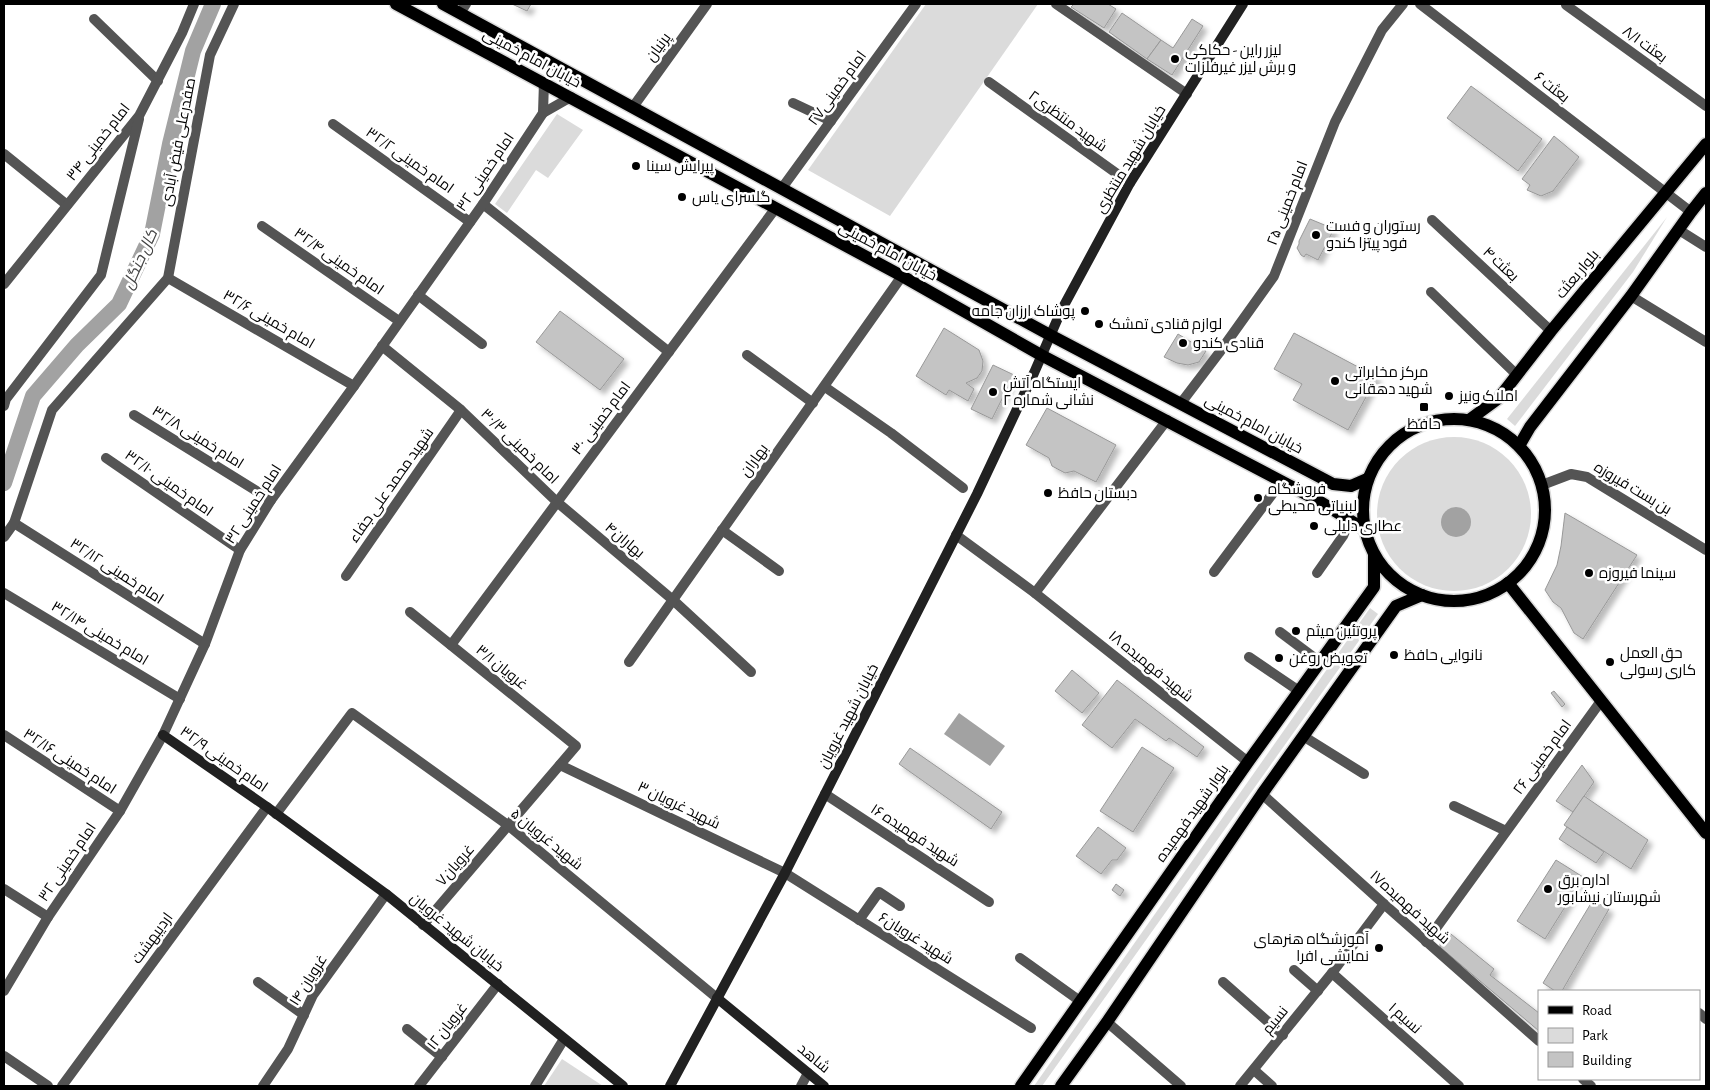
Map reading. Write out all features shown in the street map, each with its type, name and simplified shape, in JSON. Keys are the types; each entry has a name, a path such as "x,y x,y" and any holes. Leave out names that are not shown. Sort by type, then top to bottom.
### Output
{"main road":[{"name":"خیابان امام خمینی","path":"396,4 902,276 1041,354 1319,500 1364,529"},
{"name":"خیابان امام خمینی","path":"443,4 463,8 633,107 1050,335 1333,484 1350,486 1368,479"},
{"name":"بلوار بعثت","path":"1469,420 1499,398 1551,331 1706,144"},
{"path":"1520,446 1530,427 1631,296 1706,192"},
{"path":"1443,419 1469,420 1488,425 1505,434 1520,446 1531,462 1542,485 1545,517 1541,536 1533,554 1522,570 1508,583 1481,596 1452,601 1422,595 1403,586 1387,572 1374,555 1364,529 1362,504 1368,479 1379,456 1397,438 1419,426 1443,419"},
{"name":"بلوار شهید فهمیده","path":"1020,1086 1248,762 1374,587 1374,555"},
{"path":"1508,583 1706,833"},
{"path":"1061,1086 1108,1022 1262,794 1396,606 1422,595"}],"street":[{"name":"امام خمینی ۳۴","path":"4,284 140,116 182,33 194,4"},
{"name":"صفدرعلی فیض آبادی","path":"168,278 210,55 234,4"},
{"name":"پرنیان","path":"633,107 707,4"},
{"name":"امام خمینی۲۷","path":"782,188 916,4"},
{"path":"1056,4 1187,94"},
{"name":"خیابان شهید منتظری","path":"1041,354 1130,183 1243,4"},
{"name":"امام خمینی ۲۵","path":"1181,403 1274,276 1335,122 1382,30 1403,4"},
{"name":"بعثت ۶","path":"1420,4 1691,212"},
{"name":"بعثت ۸/۱","path":"1566,5 1706,106"},
{"path":"94,19 158,81"},
{"path":"543,113 544,82"},
{"name":"شهید منتظری۲","path":"989,82 1130,183"},
{"path":"543,113 571,97"},
{"path":"792,103 831,121"},
{"name":"امام خمینی ۳۲","path":"4,991 48,917 120,811 163,735 204,644 240,550 271,500 483,204 543,113"},
{"path":"4,406 6,398 101,275 140,116"},
{"name":"امام خمینی ۳۲/۲","path":"333,124 470,222"},
{"path":"4,154 67,205"},
{"path":"483,204 669,352"},
{"name":"امام خمینی ۳۰","path":"451,645 775,209"},
{"name":"بعثت ۴","path":"1432,220 1551,331"},
{"name":"امام خمینی ۳۲/۴","path":"262,226 399,321"},
{"path":"1678,230 1706,247"},
{"name":"بهاران","path":"629,662 902,276"},
{"path":"4,537 14,523 52,410 168,278"},
{"name":"امام خمینی ۳۲/۶","path":"168,278 354,386"},
{"path":"1432,292 1517,375"},
{"path":"418,295 482,344"},
{"path":"1631,296 1706,342"},
{"name":"امام خمینی ۳۰/۳","path":"382,346 461,410 557,502"},
{"name":"خیابان شهید غرویان","path":"670,1086 785,873 956,536 1034,373 1041,354"},
{"path":"747,355 813,403"},
{"path":"825,387 891,433 963,488"},
{"name":"شهید محمد علی جفاء","path":"346,576 461,410"},
{"name":"امام خمینی ۳۲/۸","path":"134,416 271,500"},
{"path":"1035,593 1167,420"},
{"name":"امام خمینی ۳۲/۱۰","path":"106,458 240,550"},
{"name":"بن بست فیروزه","path":"1542,485 1571,474 1587,477 1706,550"},
{"path":"1214,572 1282,481"},
{"name":"بهاران۴","path":"557,502 673,600 751,672"},
{"path":"1318,573 1343,536 1350,520"},
{"name":"امام خمینی ۳۲/۱۲","path":"14,523 204,644"},
{"path":"722,530 779,571"},
{"name":"شهید فهمیده ۱۸","path":"956,536 1035,593 1248,762"},
{"name":"امام خمینی ۳۲/۱۴","path":"4,592 180,700"},
{"name":"غرویان ۳/۱","path":"410,612 576,746"},
{"path":"1280,632 1320,662"},
{"path":"1249,657 1299,691"},
{"name":"امام خمینی ۲۶","path":"1426,942 1602,701"},
{"name":"شهید غرویان ۵","path":"276,814 352,713 509,826 717,998"},
{"name":"امام خمینی ۳۲/۱۶","path":"4,735 120,811"},
{"name":"امام خمینی ۳۲/۹","path":"163,735 267,807"},
{"path":"1303,736 1364,774"},
{"name":"غرویان۷","path":"423,925 576,746"},
{"name":"شهید غرویان ۳","path":"560,765 785,873"},
{"name":"شهید فهمیده ۱۶","path":"825,794 988,902"},
{"name":"شهید فهمیده۱۷","path":"1262,794 1426,942 1538,1039"},
{"path":"1454,806 1506,831"},
{"name":"خیابان شهید غرویان","path":"267,807 386,894 623,1086"},
{"name":"اردیبهشت","path":"62,1086 267,807"},
{"name":"شهید غرویان۶","path":"785,873 1031,1028"},
{"path":"4,888 48,917"},
{"path":"859,920 879,892 900,906"},
{"name":"غرویان ۱۴","path":"263,1086 288,1049 313,995 386,894"},
{"name":"نسیم","path":"1240,1086 1318,991 1384,904"},
{"path":"1020,958 1080,1001"},
{"path":"1294,970 1318,991"},
{"name":"نسیم ۱","path":"1332,973 1459,1086"},
{"path":"258,982 304,1015"},
{"path":"1223,982 1283,1035"},
{"name":"غرویان ۱۲","path":"419,1086 498,984"},
{"name":"شاهد","path":"717,998 824,1086"},
{"path":"1108,1022 1182,1086"},
{"path":"407,1029 442,1057"},
{"path":"535,1086 564,1039"},
{"path":"4,1056 48,1086"},
{"path":"1254,1070 1272,1086"},
{"path":"801,1086 808,1073"}],"green space":[{"path":"926,4 1038,4 890,216 808,170"},
{"path":"557,114 583,130 548,178 536,170 507,213 495,204"},
{"path":"1667,217 1633,272 1515,426 1507,419"},
{"path":"1454,437 1484,442 1509,459 1526,484 1531,514 1526,544 1509,569 1484,586 1454,591 1424,586 1399,569 1382,544 1377,514 1382,484 1399,459 1424,442"},
{"path":"1370,608 1378,614 1042,1086 1034,1086"},
{"path":"562,1059 603,1086 544,1086"}],"shaded area":[{"path":"1456,507 1467,511 1471,522 1467,533 1456,537 1445,533 1441,522 1445,511"},
{"path":"959,713 1005,746 990,766 944,734"}],"building":[{"path":"512,4 531,4 527,11"},
{"path":"1074,4 1108,4 1116,9 1104,28 1071,7"},
{"path":"1122,13 1161,40 1147,59 1109,32"},
{"path":"1192,19 1203,26 1172,75 1147,59 1161,40 1173,48"},
{"path":"1471,86 1542,139 1518,171 1447,118"},
{"path":"1554,136 1579,157 1553,191 1541,196 1527,190 1530,185 1522,179"},
{"name":"رستوران و فست فود پیتزا کندو","path":"1310,219 1334,229 1318,260 1306,254 1304,257 1297,248"},
{"path":"560,311 624,359 600,390 536,342"},
{"path":"944,328 979,350 983,361 982,371 977,378 966,383 974,389 968,401 949,390 946,395 916,376"},
{"name":"مرکز مخابراتی شهید دهقانی","path":"1294,333 1377,377 1348,430 1293,400 1302,384 1274,369"},
{"name":"قنادی کندو","path":"1178,334 1206,351 1199,362 1188,365 1177,363 1164,357"},
{"name":"ایستگاه آتش نشانی شماره ۲","path":"993,365 1014,375 992,419 971,409"},
{"path":"1047,408 1116,445 1096,482 1074,471 1065,473 1052,466 1049,458 1026,445"},
{"name":"سینما فیروزه","path":"1565,513 1637,555 1583,639 1574,633 1561,608 1553,602 1545,590 1557,565"},
{"path":"1072,670 1099,693 1082,713 1055,691"},
{"path":"1117,680 1204,747 1197,757 1169,738 1166,741 1135,719 1112,748 1082,725"},
{"path":"1554,691 1565,704 1562,707 1551,693"},
{"path":"1142,747 1174,768 1133,832 1100,811"},
{"path":"910,748 1002,812 991,829 899,764"},
{"path":"1582,765 1594,782 1573,812 1556,801"},
{"path":"1584,796 1648,840 1631,869 1564,825"},
{"path":"1098,827 1126,848 1117,860 1112,860 1101,874 1076,856"},
{"path":"1567,827 1604,852 1596,863 1559,839"},
{"path":"1556,860 1583,877 1577,886 1573,883 1570,888 1575,891 1545,939 1517,921"},
{"path":"1116,884 1124,890 1120,896 1112,890"},
{"path":"1593,900 1609,909 1563,990 1554,990 1543,983"},
{"path":"1446,930 1494,969 1490,975 1538,1012 1538,1030 1440,947 1440,938"}],"waterway":[{"name":"کال جنگل","path":"4,483 33,396 77,345 119,304 152,234 170,144 193,51 213,4"}],"place":[{"name":"لیزر راین - حکاکی و برش لیزر غیرفلزات","path":"1175,59"},
{"name":"پیرایش سینا","path":"636,166"},
{"name":"گلسرای یاس","path":"682,197"},
{"name":"رستوران و فست فود پیتزا کندو","path":"1316,235"},
{"name":"پوشاک ارزان جامه","path":"1085,311"},
{"name":"لوازم قنادی تمشک","path":"1099,324"},
{"name":"قنادی کندو","path":"1183,343"},
{"name":"مرکز مخابراتی شهید دهقانی","path":"1335,381"},
{"name":"ایستگاه آتش نشانی شماره ۲","path":"993,392"},
{"name":"املاک ونیز","path":"1449,396"},
{"name":"حافظ","path":"1424,407"},
{"name":"دبستان حافظ","path":"1048,493"},
{"name":"فروشگاه لبنیاتی محیطی","path":"1258,498"},
{"name":"عطاری دلیلی","path":"1314,526"},
{"name":"سینما فیروزه","path":"1589,573"},
{"name":"پروتئین میثم","path":"1296,631"},
{"name":"نانوایی حافظ","path":"1394,655"},
{"name":"تعویض روغن","path":"1279,658"},
{"name":"حق العمل کاری رسولی","path":"1610,662"},
{"name":"اداره برق شهرستان نیشابور","path":"1548,889"},
{"name":"آموزشگاه هنرهای نمایشی افرا","path":"1379,948"}]}
